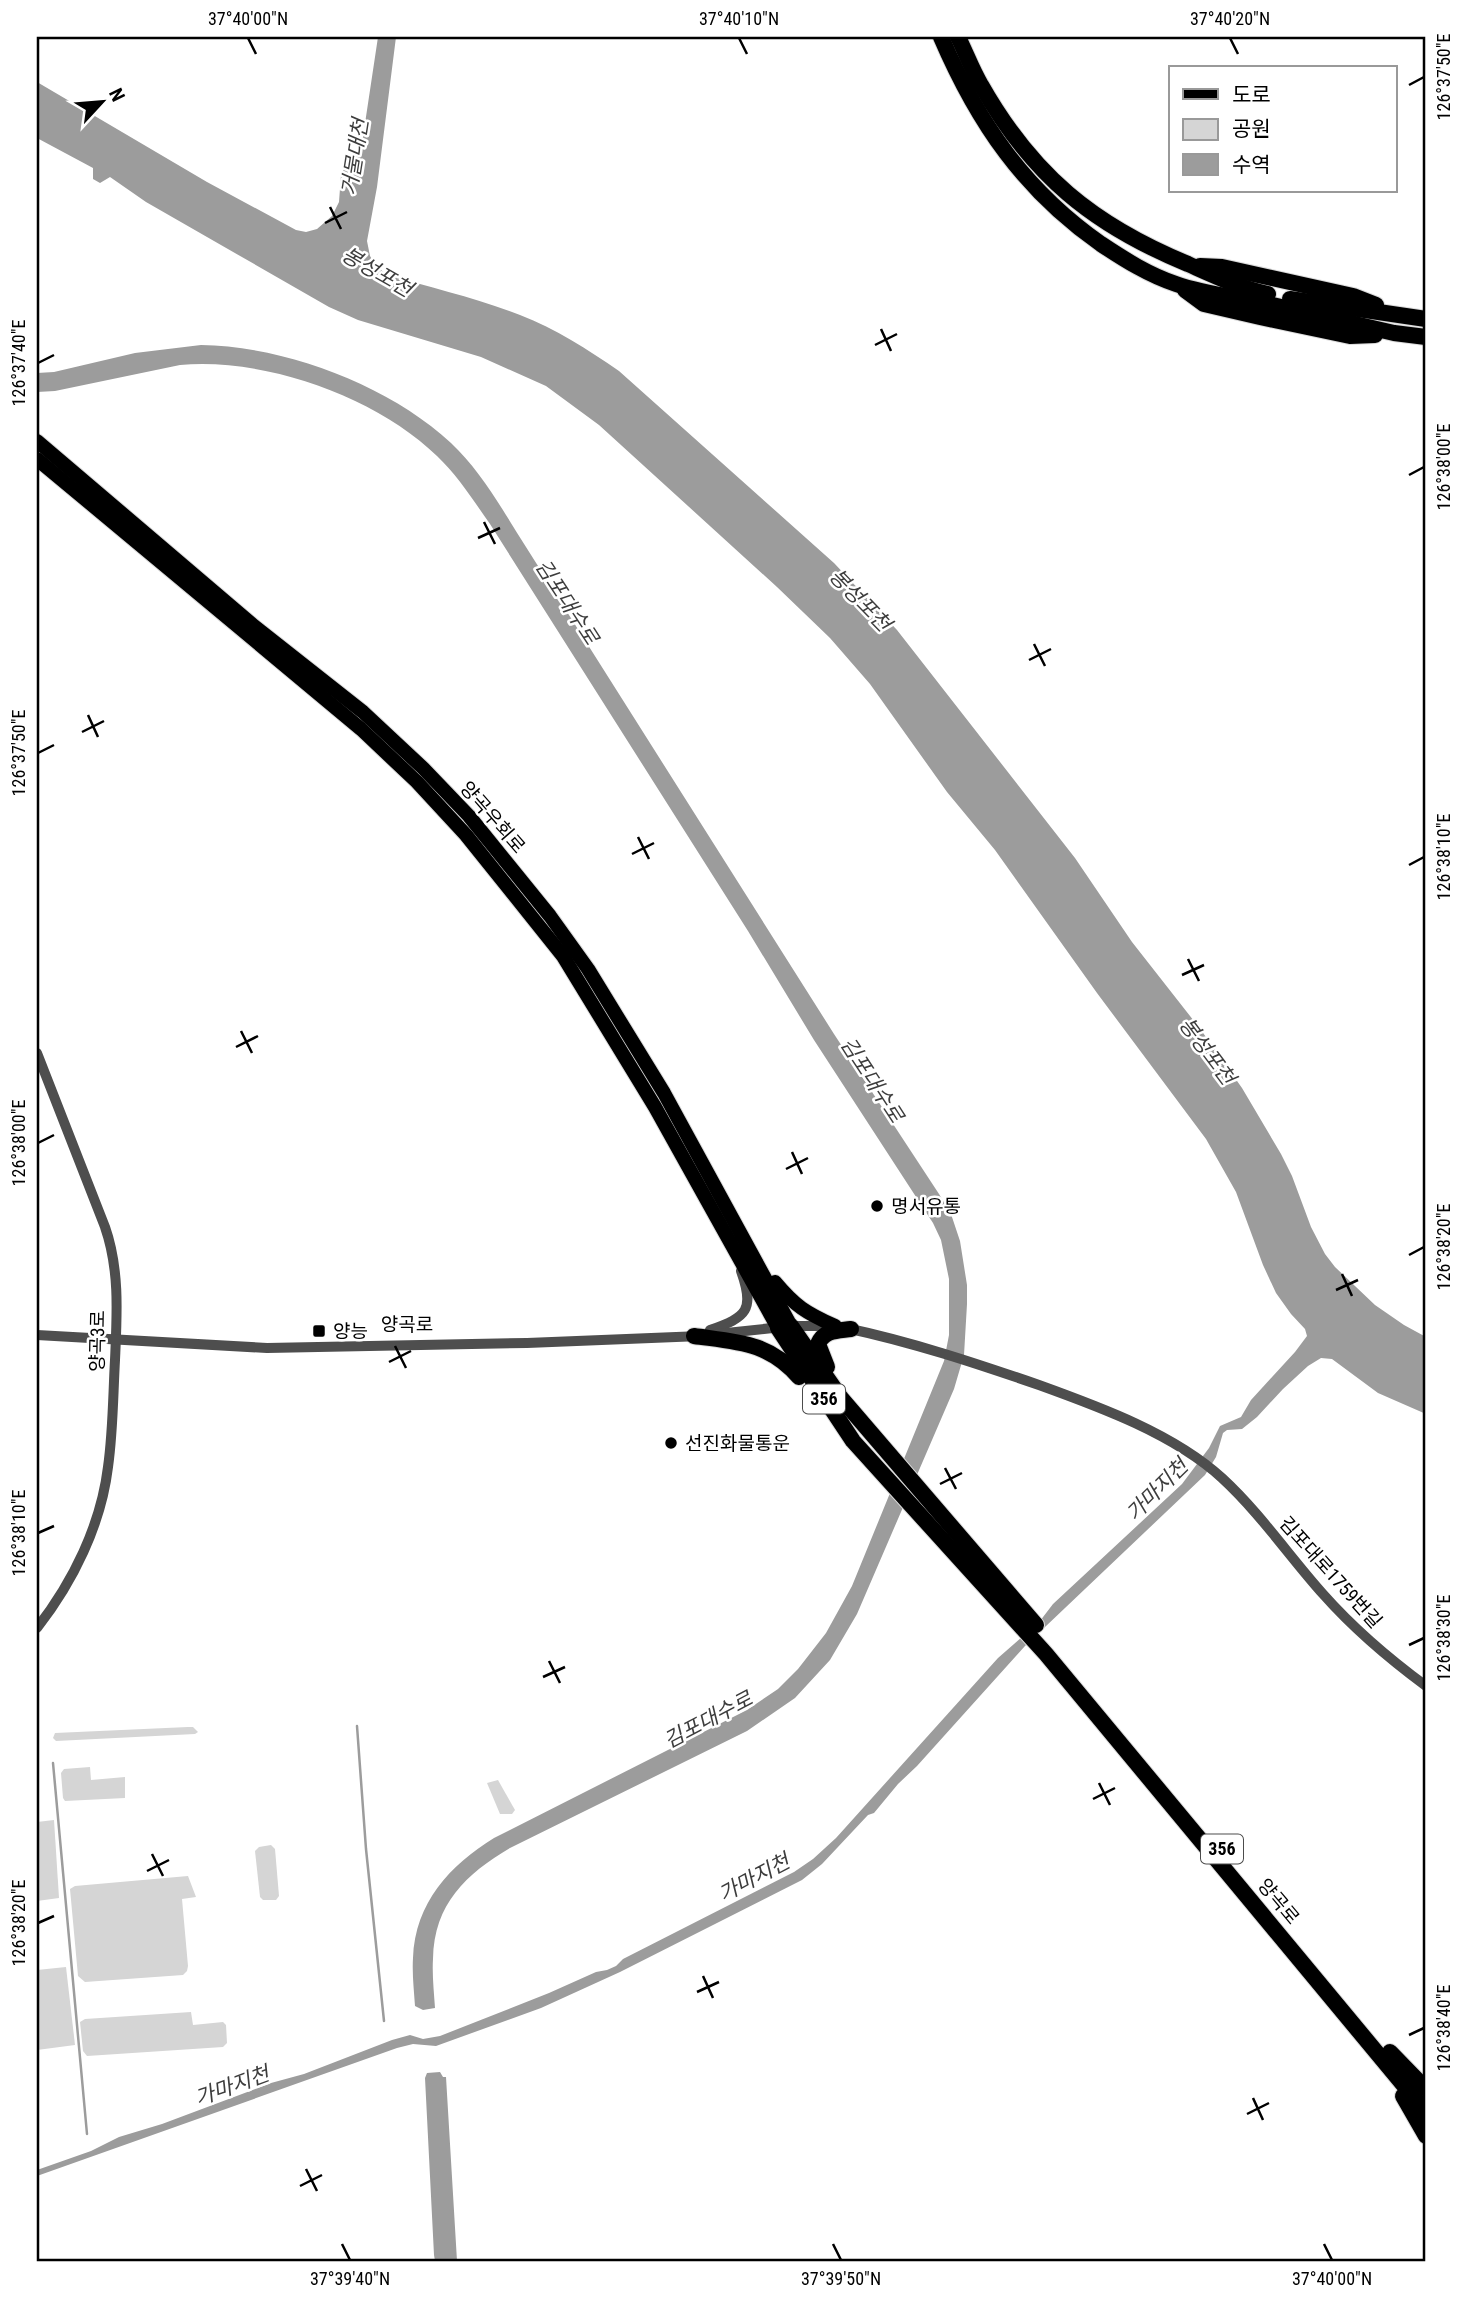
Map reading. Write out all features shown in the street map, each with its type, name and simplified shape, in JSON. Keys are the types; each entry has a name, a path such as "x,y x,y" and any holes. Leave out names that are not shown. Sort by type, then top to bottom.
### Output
{"highway":[{"path":"941,37 962,82 998,141 1037,191 1089,235 1119,256 1140,269 1177,285 1426,338"},
{"path":"958,37 980,84 1010,132 1050,179 1084,208 1112,226 1168,256 1240,287 1311,303 1426,319"},
{"name":"356","path":"785,1327 881,1447 924,1493 1020,1616"},
{"name":"356","path":"785,1327 852,1441 919,1514 1020,1616"},
{"path":"841,1398 818,1345 827,1332 843,1327"},
{"path":"694,1336 773,1352 787,1363 852,1441"},
{"name":"양곡로","path":"1020,1616 1386,2054 1426,2095"},
{"path":"1386,2054 1426,2089"},
{"path":"1386,2054 1426,2136"},
{"name":"양곡로","path":"1386,2054 1426,2112"}],"main road":[{"name":"양곡우회로","path":"37,441 254,626 363,712 469,816 551,916 588,969 664,1093 758,1263 785,1327"},
{"name":"양곡우회로","path":"37,459 362,729 417,782 466,835 563,956 655,1107 730,1243 785,1327"},
{"path":"758,1263 790,1300 807,1314 843,1327"}],"street":[{"name":"양곡3로","path":"37,1053 110,1241 116,1277 116,1340 108,1468 100,1507 74,1570 37,1628"},
{"path":"694,1336 727,1325 742,1316 747,1307 748,1292 730,1243"},
{"path":"785,1327 843,1327"},
{"name":"양곡로","path":"37,1335 267,1348 449,1345 694,1336 785,1327"},
{"name":"김포대로1759번길","path":"843,1327 939,1352 1095,1406 1133,1422 1191,1454 1218,1474 1247,1504 1349,1623 1392,1661 1426,1686"}],"green space":[{"path":"193,1727 198,1732 195,1734 56,1741 53,1738 55,1733"},
{"path":"90,1767 91,1780 125,1777 125,1798 65,1801 61,1773 64,1769"},
{"path":"498,1780 515,1810 512,1814 500,1814 487,1783"},
{"path":"54,1820 59,1898 37,1901 37,1822"},
{"path":"271,1845 275,1849 279,1896 276,1900 263,1900 260,1897 255,1851 259,1847"},
{"path":"188,1876 196,1897 182,1899 188,1966 183,1975 85,1982 78,1976 70,1889 75,1886"},
{"path":"66,1967 75,2045 37,2050 37,1970"},
{"path":"191,2012 193,2025 223,2022 226,2025 227,2043 223,2047 87,2056 83,2051 80,2022 85,2019"}],"water":[{"path":"378,37 396,37 377,187 367,241 370,256 376,266 386,274 487,303 533,321 571,340 619,371 834,563 897,630 1075,858 1132,942 1201,1030 1242,1088 1292,1176 1311,1227 1325,1254 1375,1305 1426,1337 1426,1414 1378,1393 1332,1359 1321,1358 1308,1366 1242,1429 1227,1430 1223,1433 1216,1457 1205,1475 1025,1646 874,1813 868,1815 822,1864 802,1880 620,1972 541,2008 436,2046 413,2044 397,2048 37,2176 37,2170 91,2151 119,2137 162,2124 271,2083 304,2074 392,2040 410,2035 423,2039 440,2036 596,1972 607,1970 623,1959 794,1872 836,1838 998,1658 1182,1484 1209,1448 1220,1426 1241,1417 1251,1400 1307,1336 1305,1329 1276,1293 1236,1192 1206,1139 995,850 947,792 870,684 830,638 777,587 599,425 546,386 481,357 358,320 329,307 146,202 110,177 100,183 93,179 93,168 37,138 37,82 207,182 296,230 306,232 317,229 332,216 339,202 341,175 347,163 361,150"},
{"path":"201,345 233,347 301,361 367,387 426,422 473,466 834,1034 939,1194 951,1214 960,1241 967,1285 964,1355 954,1389 857,1614 830,1660 795,1698 747,1731 510,1848 467,1880 455,1893 439,1922 433,1959 435,2008 423,2010 415,2006 415,1938 428,1903 438,1887 463,1860 494,1838 747,1710 778,1689 798,1669 826,1633 852,1586 944,1361 949,1335 949,1279 941,1240 933,1223 814,1040 490,524 459,480 437,456 412,435 351,399 318,385 247,368 213,364 180,365 55,391 37,392 37,373 54,372 135,353"},
{"path":"440,2072 446,2077 457,2261 435,2261 434,2255 425,2078 427,2073"}],"waterway":[{"path":"357,1726 366,1849 384,2021"},
{"path":"53,1763 87,2134"}],"place":[{"name":"명서유통","path":"877,1206"},
{"name":"양능","path":"319,1331"},
{"name":"선진화물통운","path":"671,1443"}],"water label":[{"name":"거물대천","path":"355,157"},
{"name":"봉성포천","path":"377,272"},
{"name":"봉성포천","path":"860,600"},
{"name":"김포대수로","path":"567,602"},
{"name":"봉성포천","path":"1207,1051"},
{"name":"김포대수로","path":"872,1080"},
{"name":"가마지천","path":"1157,1490"},
{"name":"김포대수로","path":"708,1720"},
{"name":"가마지천","path":"754,1878"},
{"name":"가마지천","path":"232,2086"}]}
